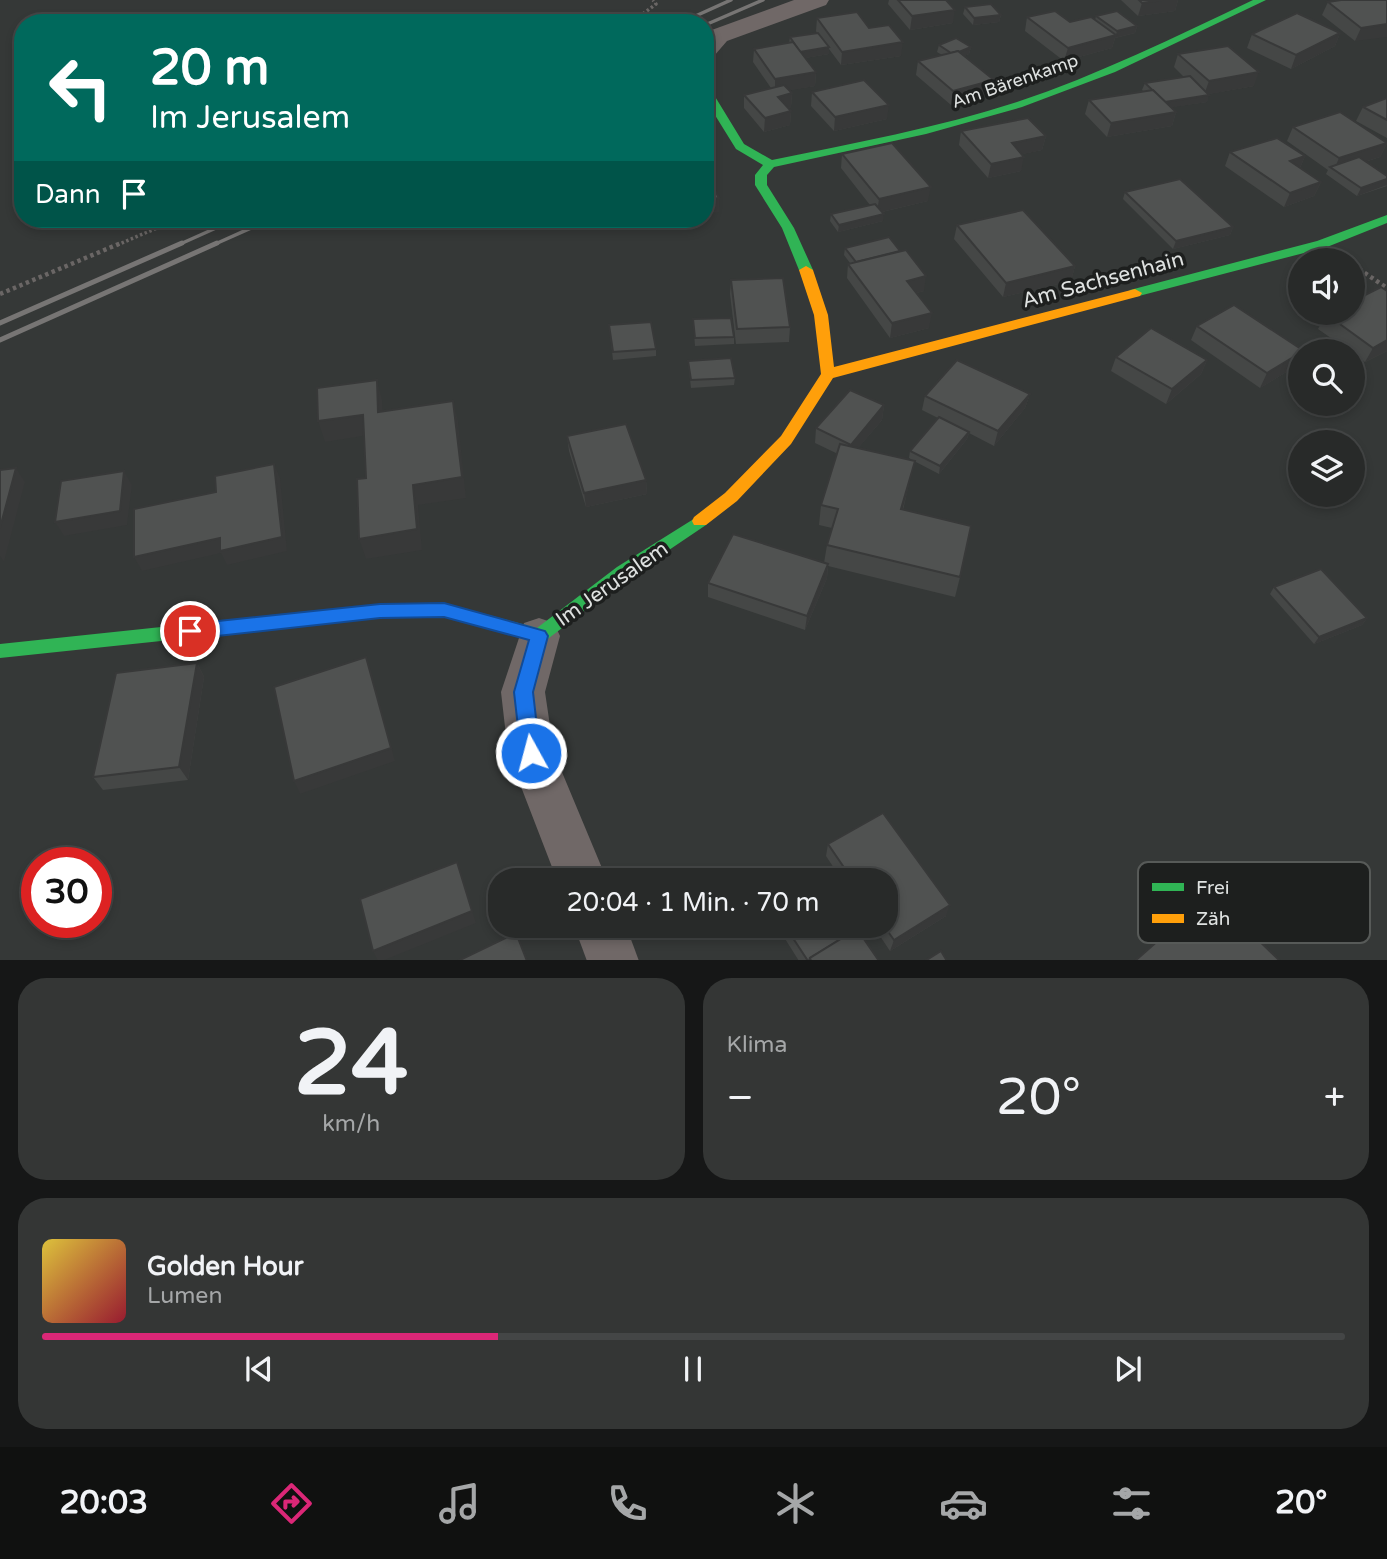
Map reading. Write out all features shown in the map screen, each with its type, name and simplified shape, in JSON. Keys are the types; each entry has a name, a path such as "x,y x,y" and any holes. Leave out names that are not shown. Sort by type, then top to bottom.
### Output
{"street":[{"path":"714,40 718,36 817,0"},
{"name":"Am Bärenkamp","path":"770,164 939,127 1021,103 1160,47 1261,0"},
{"path":"714,104 740,146 770,164 761,175 761,185 788,228 804,263 821,315 828,374"},
{"name":"Am Sachsenhain","path":"828,374 1322,244 1387,219"},
{"name":"Im Jerusalem","path":"0,651 380,611 444,610 539,636 623,572 682,537 731,497 786,440 828,374"},
{"path":"539,636 523,692 531,753 577,868"},
{"path":"605,938 614,960"}],"path":[{"path":"643,14 656,4 653,0"},
{"path":"0,294 157,228"},
{"path":"1365,273 1387,288"}],"building":[{"path":"898,0 946,0 955,10 912,16"},
{"path":"1139,0 1163,0 1142,3"},
{"path":"1387,0 1387,24 1361,28 1328,2"},
{"path":"991,4 1001,15 974,18 965,7"},
{"path":"1055,11 1070,22 1091,17 1116,35 1068,48 1027,17"},
{"path":"1117,11 1137,26 1117,31 1096,16"},
{"path":"857,12 869,28 889,25 903,42 842,52 817,18"},
{"path":"1297,13 1340,33 1296,55 1252,34"},
{"path":"818,33 829,47 800,52 790,37"},
{"path":"956,38 971,47 951,53 939,45"},
{"path":"793,42 816,72 775,79 754,49"},
{"path":"1228,46 1259,72 1209,81 1178,54"},
{"path":"958,51 994,80 953,91 918,61"},
{"path":"1190,76 1209,95 1165,102 1145,83"},
{"path":"864,80 889,105 835,117 812,92"},
{"path":"784,85 792,93 778,97 791,111 765,118 744,95"},
{"path":"1153,90 1176,112 1111,123 1089,100"},
{"path":"1387,98 1387,120 1363,107"},
{"path":"1340,112 1387,143 1339,158 1293,127"},
{"path":"1028,118 1046,136 1012,143 1024,157 991,164 961,131"},
{"path":"1277,138 1305,156 1290,161 1321,182 1290,193 1230,152"},
{"path":"892,143 931,187 879,199 842,154"},
{"path":"1359,157 1387,176 1387,179 1361,188 1330,167"},
{"path":"1180,179 1233,227 1176,241 1125,192"},
{"path":"875,204 884,214 839,225 831,214"},
{"path":"1023,210 1075,266 1006,283 957,225"},
{"path":"889,237 900,251 856,262 845,248"},
{"path":"906,250 926,276 907,281 932,313 892,323 848,264"},
{"path":"783,278 790,327 737,329 731,280"},
{"path":"1381,287 1387,291 1387,340 1373,348 1365,342 1365,339 1361,339 1341,325 1365,325 1365,295"},
{"path":"1234,305 1288,340 1288,360 1267,373 1197,326"},
{"path":"731,318 734,337 695,338 693,319"},
{"path":"651,322 656,349 613,352 609,325"},
{"path":"1151,328 1207,360 1172,389 1116,357"},
{"path":"731,358 735,378 691,380 688,361"},
{"path":"957,360 1030,394 998,431 925,396"},
{"path":"377,380 378,412 453,401 462,477 413,485 417,529 359,539 357,479 366,478 363,415 318,421 317,388"},
{"path":"850,390 884,405 851,445 816,428"},
{"path":"939,417 969,432 940,466 910,451"},
{"path":"626,424 646,480 584,493 567,436"},
{"path":"840,444 915,461 901,509 971,526 960,577 827,545 838,509 821,505"},
{"path":"274,464 282,537 220,551 220,538 134,557 134,509 216,492 215,476"},
{"path":"16,468 0,528 0,470"},
{"path":"124,471 120,511 55,522 61,481"},
{"path":"733,534 828,564 807,616 708,583"},
{"path":"1321,569 1367,618 1319,637 1274,587"},
{"path":"366,657 391,748 294,781 274,687"},
{"path":"197,663 179,767 93,777 116,673"},
{"path":"883,813 950,905 898,938 898,868 844,868 828,844"},
{"path":"457,862 472,911 373,951 360,899"},
{"path":"506,938 518,938 527,960 460,960"},
{"path":"793,938 842,938 810,958 809,960"},
{"path":"842,938 863,938 878,960 811,960"},
{"path":"1155,943 1261,943 1279,960 1136,960"},
{"path":"941,951 946,960 927,960"}],"railway":[{"path":"700,14 731,0"},
{"path":"714,21 763,0"},
{"path":"178,245 216,228"},
{"path":"213,245 251,228"},
{"path":"0,323 182,243"},
{"path":"0,340 217,243"}],"traffic: fast":[{"path":"770,164 926,130 1018,105 1111,70 1261,0"},
{"path":"714,104 740,146 770,164 761,175 761,185 788,228 806,270"},
{"path":"1135,293 1322,244 1387,219"},
{"path":"0,651 380,611 444,610 539,636 623,572 700,521"}],"traffic: slow":[{"path":"700,521 731,497 786,440 828,374 821,315 806,270"},
{"path":"828,374 1135,293"}],"route":[{"path":"190,631 380,611 444,610 539,636 523,692 531,753"}]}
